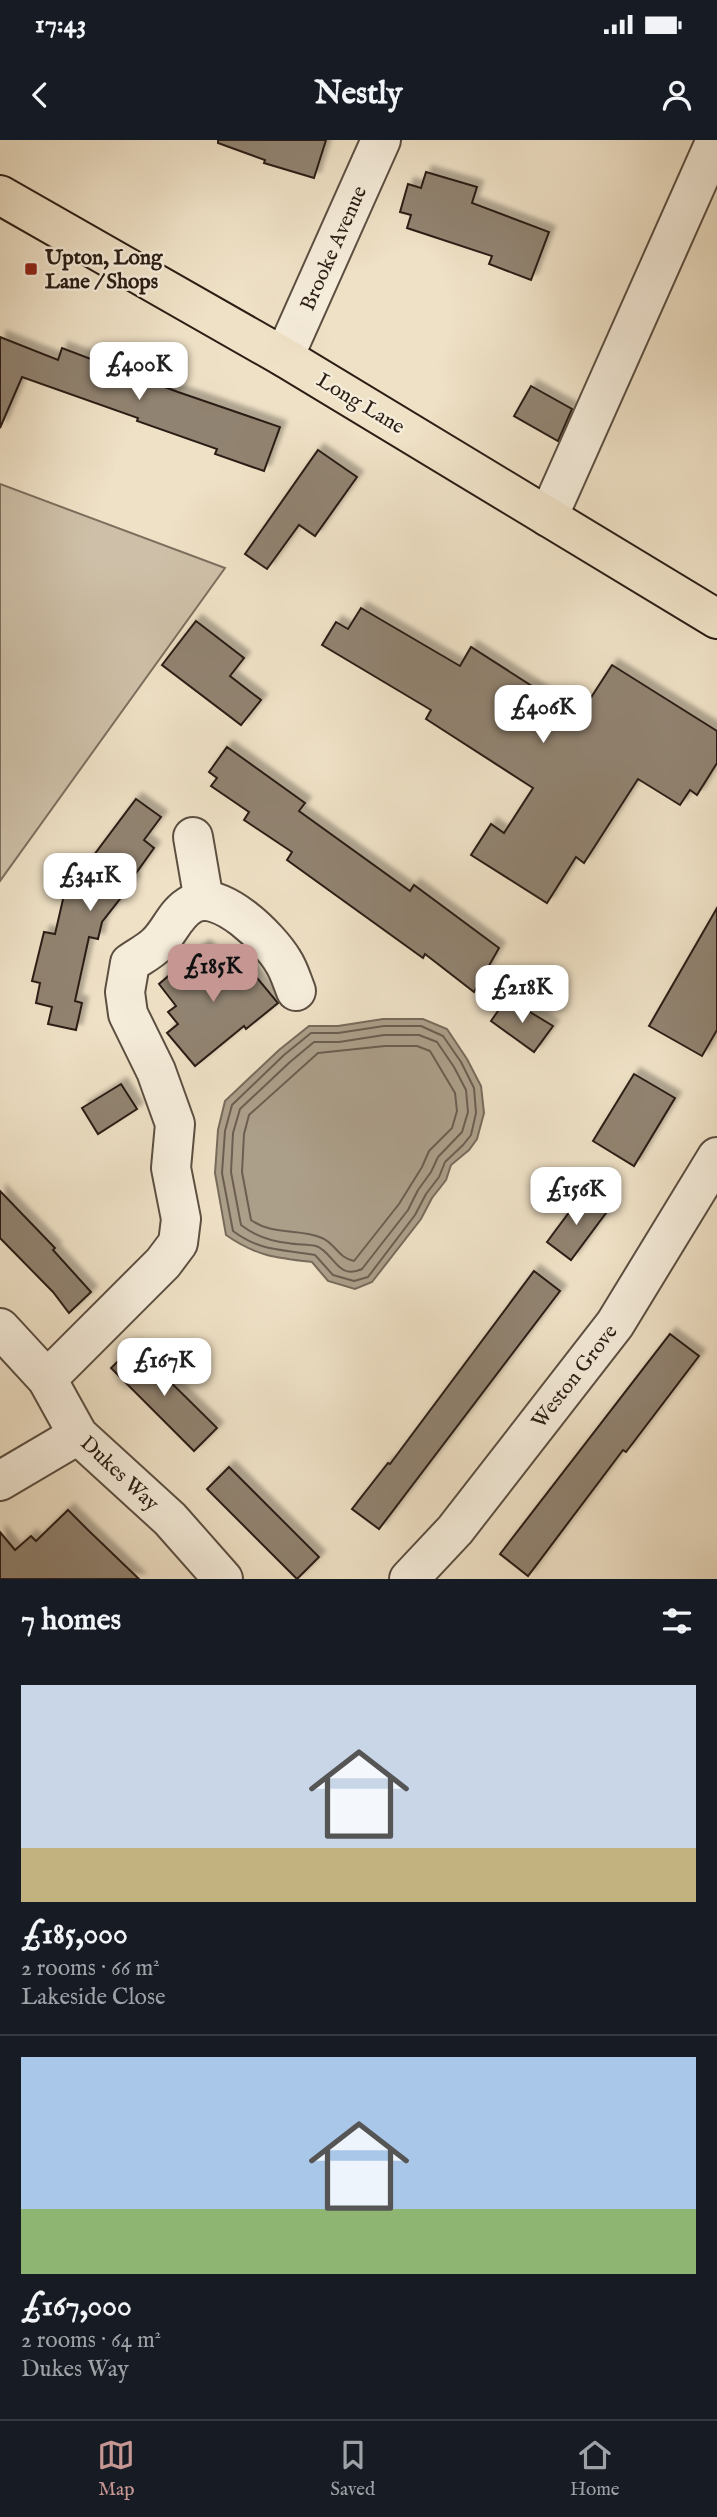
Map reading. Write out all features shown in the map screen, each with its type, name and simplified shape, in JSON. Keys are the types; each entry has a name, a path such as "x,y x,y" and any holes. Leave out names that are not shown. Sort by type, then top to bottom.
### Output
{"highway":[{"name":"Long Lane","path":"0,195 284,357 717,619"}],"street":[{"name":"Brooke Avenue","path":"284,357 381,140"},
{"path":"548,517 716,140"},
{"path":"193,837 204,901"},
{"path":"47,1378 163,1263 178,1243 181,1219 172,1168 175,1124 156,1071 128,1014 125,992 130,963 157,944 175,918 194,902 212,901 234,910 261,935 283,960 296,991"},
{"name":"Weston Grove","path":"409,1579 455,1530 615,1324 717,1157"},
{"name":"Dukes Way","path":"0,1328 47,1378 79,1435 170,1519 223,1579"},
{"path":"0,1481 79,1435"}],"shaded area":[{"path":"0,484 225,568 0,881"}],"water":[{"path":"383,1019 423,1019 447,1029 481,1086 484,1113 477,1139 469,1150 451,1165 446,1180 421,1219 372,1282 355,1289 328,1281 312,1262 267,1255 247,1248 226,1235 215,1173 218,1130 225,1101 309,1026 338,1026"}],"building":[{"path":"218,140 326,140 314,178 264,163 265,160 218,143"},
{"path":"426,172 477,187 472,203 549,232 531,280 489,264 492,256 407,228 411,215 400,212 408,184 421,188"},
{"path":"0,337 58,360 62,348 280,427 264,471 215,454 217,449 137,421 138,418 22,377 0,428"},
{"path":"531,386 572,409 558,441 514,416"},
{"path":"318,450 357,477 315,536 299,525 267,569 245,554"},
{"path":"361,608 460,666 471,647 579,716 612,665 717,731 717,763 697,795 690,790 680,805 638,779 584,863 576,857 547,903 471,855 491,824 504,833 533,788 426,719 431,710 322,645 336,622 348,629"},
{"path":"196,621 244,658 230,676 261,700 241,725 162,665"},
{"path":"227,747 305,803 299,811 410,891 414,885 499,948 474,992 425,954 423,958 287,860 292,852 244,820 249,812 211,786 217,778 209,772"},
{"path":"136,799 161,817 144,840 154,848 132,879 134,881 102,922 98,939 89,937 75,1001 82,1003 76,1030 48,1024 52,1007 36,1003 40,983 32,981 44,932 55,934 64,895"},
{"path":"717,908 717,1030 702,1056 649,1026"},
{"path":"204,946 227,974 243,961 278,1003 246,1029 244,1026 195,1066 167,1033 178,1024 168,1012 176,1006 159,984"},
{"path":"507,998 553,1026 534,1052 491,1021"},
{"path":"634,1074 675,1098 634,1166 593,1141"},
{"path":"121,1084 137,1109 98,1134 82,1108"},
{"path":"0,1191 55,1248 53,1250 91,1292 69,1313 53,1292 0,1238"},
{"path":"582,1195 606,1213 571,1260 547,1242"},
{"path":"534,1271 560,1291 379,1529 352,1509 388,1463 390,1464"},
{"path":"670,1334 699,1356 626,1452 623,1450 528,1576 500,1554"},
{"path":"134,1346 217,1428 194,1451 111,1368"},
{"path":"229,1467 319,1557 297,1579 207,1489"},
{"path":"68,1510 139,1579 0,1579 0,1532 15,1550 31,1536 36,1541"}],"place":[{"name":"Upton, Long Lane / Shops","path":"31,269"}]}
